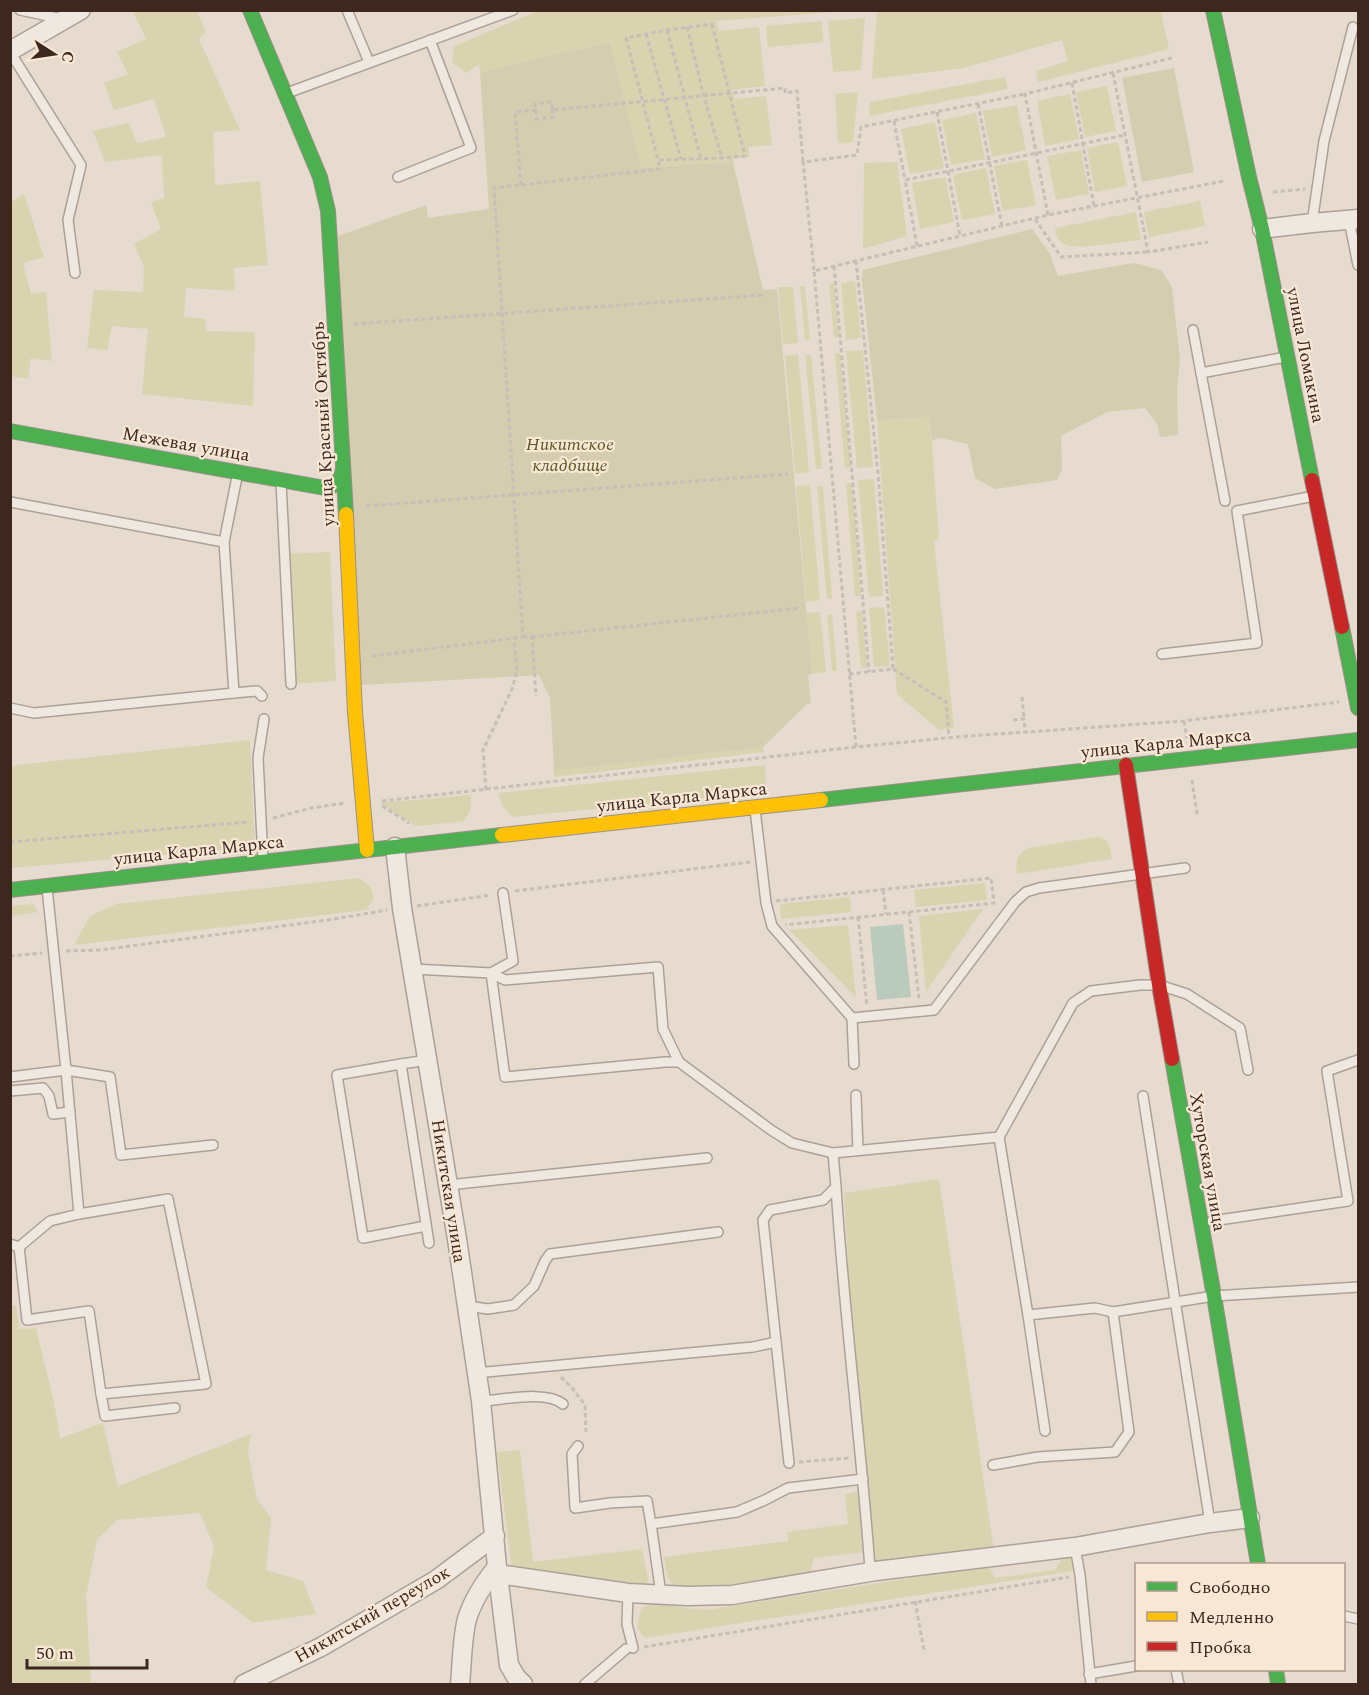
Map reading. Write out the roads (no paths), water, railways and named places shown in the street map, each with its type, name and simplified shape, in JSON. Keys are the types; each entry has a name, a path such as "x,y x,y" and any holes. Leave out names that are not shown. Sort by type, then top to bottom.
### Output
{"main road":[{"name":"улица Красный Октябрь","path":"250,10 320,177 328,211 355,712 367,850"},
{"name":"улица Ломакина","path":"1213,10 1346,626 1358,704"},
{"name":"Межевая улица","path":"10,431 329,488 340,482 343,469"},
{"name":"улица Карла Маркса","path":"10,890 1359,740"},
{"name":"Хуторская улица","path":"1126,765 1159,985 1258,1563"}],"street":[{"path":"10,52 81,10"},
{"path":"1262,229 1354,220"},
{"name":"Никитская улица","path":"395,847 402,908 481,1401 497,1570 509,1665 523,1684"},
{"path":"460,1684 467,1621 474,1600 484,1582 497,1570 628,1593 688,1596 732,1595 876,1571 1075,1547 1250,1518"},
{"name":"Никитский переулок","path":"244,1684 321,1647 436,1580 495,1536"}],"lane":[{"path":"20,10 64,20"},
{"path":"347,10 369,62"},
{"path":"286,93 513,10"},
{"path":"1312,223 1324,141 1353,27"},
{"path":"398,177 471,148 430,40"},
{"path":"10,52 81,165 68,220 75,273"},
{"path":"1354,220 1359,266"},
{"path":"1193,330 1225,501"},
{"path":"1201,373 1288,357"},
{"path":"234,693 224,542 238,472"},
{"path":"280,480 291,684"},
{"path":"1162,654 1257,643 1237,511 1316,495"},
{"path":"10,502 224,542"},
{"path":"10,708 34,713 234,693 257,692 262,696"},
{"path":"264,719 258,758 264,861"},
{"path":"754,807 766,903 772,926 852,1018 854,1064"},
{"path":"852,1018 934,1010 1026,892 1039,888 1185,868"},
{"path":"47,886 79,1214"},
{"path":"491,973 513,961 503,893"},
{"path":"413,969 491,973 505,980 658,967 663,1029 679,1062 792,1143 832,1153 999,1137"},
{"path":"491,973 505,1077 679,1062"},
{"path":"1045,1431 999,1137 1073,1003 1091,991 1140,985 1159,985 1187,994 1240,1028 1248,1070"},
{"path":"426,1226 363,1238 337,1075 428,1060"},
{"path":"1212,1221 1348,1201 1327,1071 1359,1060"},
{"path":"401,1064 429,1244"},
{"path":"10,1077 66,1070 110,1077 120,1155 213,1145"},
{"path":"10,1092 43,1088 49,1096 53,1114 70,1112"},
{"path":"856,1095 858,1150"},
{"path":"1143,1096 1210,1523"},
{"path":"832,1153 870,1569 876,1571"},
{"path":"448,1185 707,1158"},
{"path":"789,1463 763,1220 770,1210 823,1200 836,1187"},
{"path":"102,1394 206,1384 168,1199 50,1221 15,1246 27,1320 89,1311 105,1416 174,1408"},
{"path":"467,1306 488,1309 514,1305 534,1286 550,1254 718,1232"},
{"path":"1028,1315 1095,1308 1113,1312 1214,1296 1359,1287"},
{"path":"993,1465 1038,1457 1115,1452 1129,1432 1113,1312"},
{"path":"476,1373 753,1347 777,1342"},
{"path":"481,1401 541,1396 557,1399 563,1404"},
{"path":"578,1446 572,1454 575,1509 610,1503 647,1501 661,1594"},
{"path":"651,1524 737,1512 788,1488 863,1479"},
{"path":"1075,1547 1091,1684"},
{"path":"585,1684 629,1649 628,1593"},
{"path":"1089,1674 1135,1666"}],"park label":[{"name":"Никитское кладбище","path":"570,454"}]}
